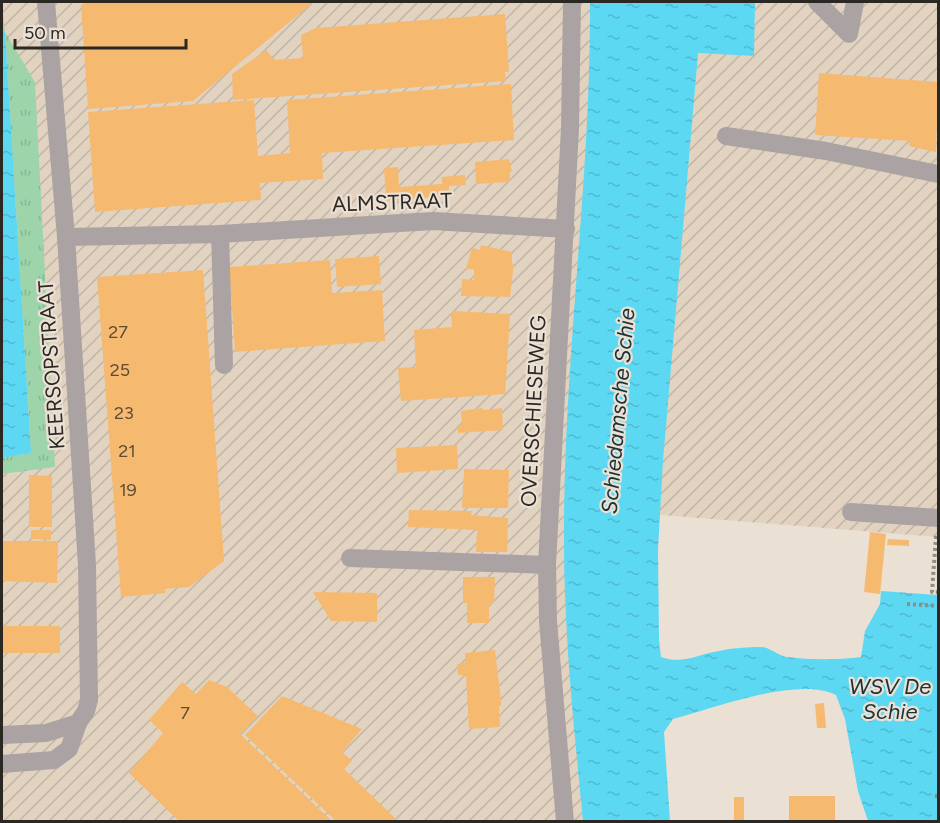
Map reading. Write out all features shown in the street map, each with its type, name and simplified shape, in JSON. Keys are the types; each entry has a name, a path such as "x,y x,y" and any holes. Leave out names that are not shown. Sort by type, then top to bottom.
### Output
{"street":[{"name":"KEERSOPSTRAAT","path":"2,764 54,760 69,749 89,700 87,576 66,237 46,2"},
{"name":"OVERSCHIESEWEG","path":"565,822 548,621 547,565 566,229 572,2"},
{"path":"817,2 849,34 855,2"},
{"path":"726,136 826,151 939,174"},
{"name":"ALMSTRAAT","path":"66,237 220,234 433,220 566,229"},
{"path":"220,234 225,365"},
{"path":"851,512 938,518"},
{"path":"350,558 547,565"},
{"path":"2,735 46,733 78,723"}],"path":[{"path":"938,518 933,592 939,592"},
{"path":"907,604 939,606"}],"shaded area":[{"path":"2,2 938,2 938,537 599,510 605,821 2,822"}],"green space":[{"path":"2,2 5,32 2,32"},
{"path":"5,32 35,82 55,467 2,474 2,458 31,453"}],"water":[{"path":"590,2 755,2 754,56 698,53 663,461 658,549 661,657 676,660 729,649 761,647 796,658 861,657 865,631 880,604 881,591 938,595 938,821 868,821 858,791 845,719 836,695 820,690 800,689 756,696 673,719 664,732 670,821 583,821 568,646 564,541 568,406 586,137"},
{"path":"2,32 5,32 31,453 2,458"}],"building":[{"path":"86,2 314,2 193,101 88,109 81,5"},
{"path":"505,14 509,72 505,72 506,81 233,100 232,74 266,50 275,60 303,58 301,35 316,28"},
{"path":"819,73 938,82 936,152 909,146 910,141 815,135"},
{"path":"511,84 514,140 322,153 323,179 260,183 261,200 95,212 88,112 254,100 258,156 290,153 287,100"},
{"path":"509,159 512,171 510,182 476,184 475,162"},
{"path":"398,167 399,187 442,184 442,177 465,175 466,185 449,186 449,196 386,201 384,168"},
{"path":"481,245 512,252 512,264 514,263 510,297 461,296 462,279 474,280 474,269 466,269 472,248 480,250"},
{"path":"379,256 381,284 337,287 335,259"},
{"path":"330,260 332,293 382,290 385,341 235,352 229,267"},
{"path":"203,270 224,561 189,587 165,589 166,593 121,597 97,277"},
{"path":"453,311 510,314 505,394 401,401 398,368 416,367 414,330 452,327"},
{"path":"482,408 484,410 502,408 503,430 458,433 457,425 462,425 461,411"},
{"path":"457,445 458,469 397,473 396,448"},
{"path":"464,469 509,470 508,508 462,508"},
{"path":"29,475 52,476 52,527 29,527"},
{"path":"409,510 472,511 471,515 508,518 507,552 476,552 477,530 408,527"},
{"path":"31,530 51,530 51,540 31,539"},
{"path":"870,532 886,534 880,594 864,592"},
{"path":"888,539 909,540 909,546 887,545"},
{"path":"2,541 58,541 57,583 2,581"},
{"path":"463,577 495,577 494,603 489,603 489,623 467,623 467,603 463,603"},
{"path":"313,592 377,593 377,622 331,621"},
{"path":"2,626 60,626 60,653 2,653"},
{"path":"495,650 501,700 500,727 469,729 466,675 458,675 457,664 465,663 465,653"},
{"path":"209,680 227,687 258,716 240,734 333,822 180,822 129,773 163,733 149,720 182,682 196,694"},
{"path":"282,696 362,729 342,752 352,761 344,769 399,822 337,822 245,735"},
{"path":"824,703 826,728 817,728 815,704"},
{"path":"789,796 835,796 835,822 789,822"},
{"path":"734,797 744,797 744,822 734,822"}],"water label":[{"name":"Schiedamsche Schie","path":"618,411"},
{"name":"WSV De Schie","path":"890,698"}]}
